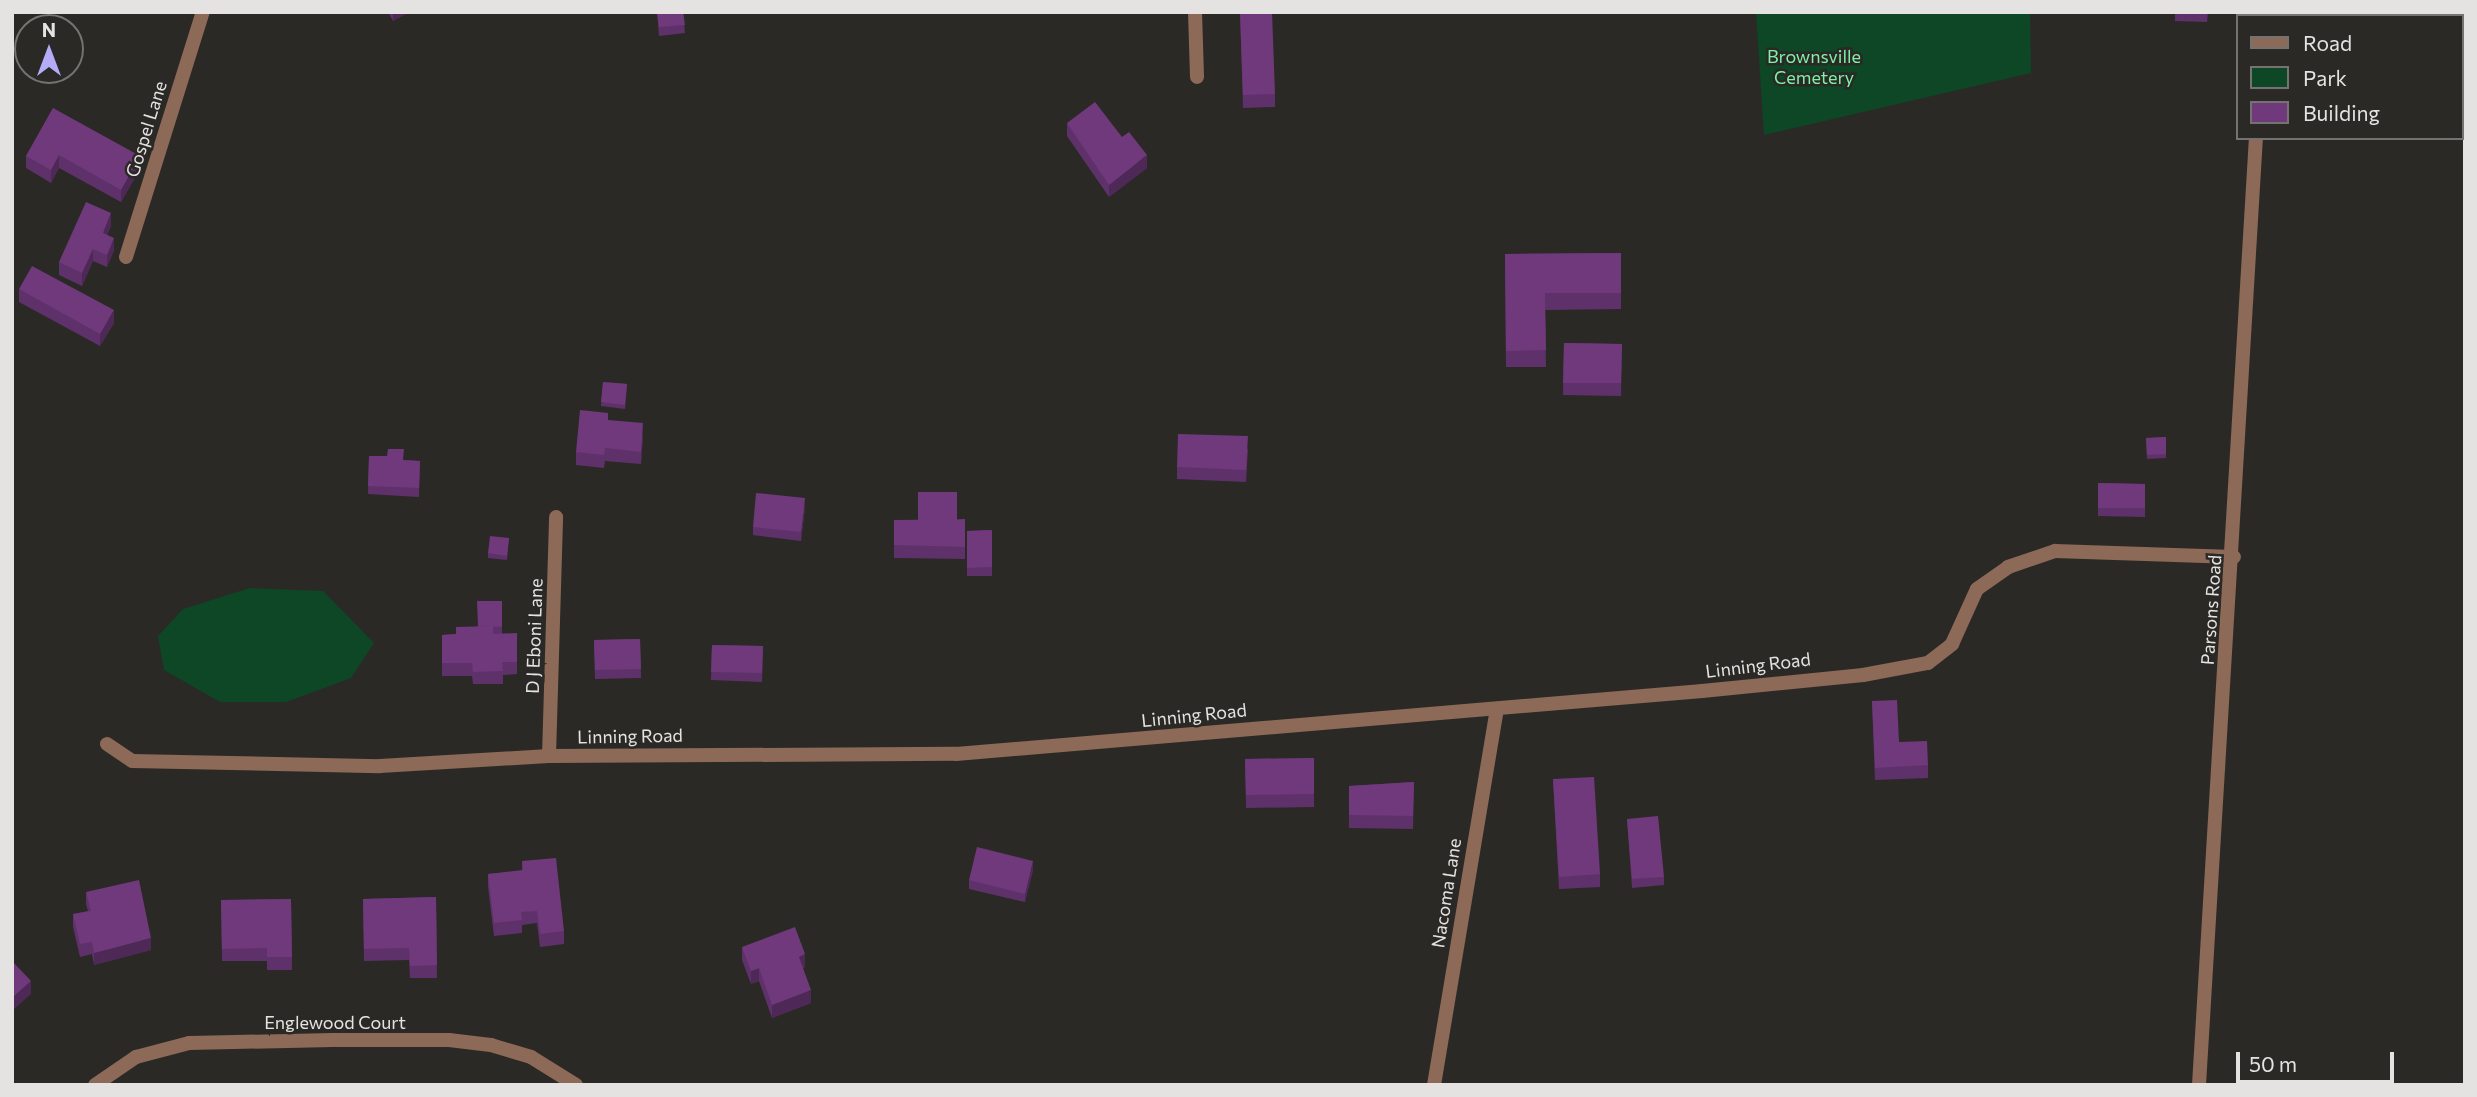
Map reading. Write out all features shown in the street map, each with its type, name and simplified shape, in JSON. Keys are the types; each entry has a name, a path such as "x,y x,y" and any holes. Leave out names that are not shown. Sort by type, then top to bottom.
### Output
{"street":[{"name":"Gospel Lane","path":"126,257 203,12"},
{"path":"1195,12 1197,77"},
{"name":"Parsons Road","path":"2199,1085 2234,557 2256,140"},
{"name":"D J Eboni Lane","path":"549,756 556,517"},
{"name":"Linning Road","path":"107,744 132,761 380,765 549,756 956,754 1497,709 1863,676 1928,663 1952,643 1977,589 2008,567 2055,551 2234,557"},
{"name":"Nacoma Lane","path":"1434,1085 1497,709"},
{"name":"Englewood Court","path":"95,1085 136,1057 190,1042 333,1040 449,1040 491,1045 551,1066 576,1085"}],"green space":[{"name":"Brownsville Cemetery","path":"1756,12 2030,12 2031,73 1764,135"},
{"path":"250,588 323,591 374,643 351,678 286,702 220,702 164,670 158,636 183,609"}],"building":[{"path":"657,12 683,12 685,25 659,27"},
{"path":"1240,12 1272,12 1275,94 1243,95"},
{"path":"2175,12 2208,12 2207,14"},
{"path":"1095,102 1122,137 1129,132 1147,155 1109,185 1067,123"},
{"path":"53,108 140,156 121,190 59,155 51,170 26,156"},
{"path":"86,202 111,213 103,233 114,238 107,255 93,249 82,273 59,262"},
{"path":"1621,253 1621,293 1545,293 1546,350 1506,351 1505,254"},
{"path":"32,266 114,310 100,334 19,289"},
{"path":"1564,343 1622,344 1621,383 1563,383"},
{"path":"603,382 627,384 625,405 601,402"},
{"path":"580,410 608,413 608,420 643,423 641,452 605,448 604,455 576,452"},
{"path":"1178,434 1248,436 1246,470 1177,467"},
{"path":"2166,437 2166,454 2147,455 2146,438"},
{"path":"388,449 404,449 403,460 420,461 419,488 368,486 369,456 387,456"},
{"path":"2098,483 2145,484 2145,508 2098,508"},
{"path":"918,492 957,492 957,520 965,519 965,547 894,545 894,520 918,520"},
{"path":"756,493 805,498 801,532 753,527"},
{"path":"992,530 992,567 967,568 967,531"},
{"path":"490,536 509,538 507,556 488,553"},
{"path":"477,601 502,601 502,627 478,626"},
{"path":"493,626 493,634 517,633 517,662 502,662 503,671 473,672 472,663 442,663 442,635 456,634 456,627"},
{"path":"640,639 641,669 595,670 594,640"},
{"path":"712,645 763,646 762,673 711,672"},
{"path":"1897,700 1899,742 1927,741 1928,765 1875,768 1872,701"},
{"path":"1314,758 1314,794 1246,795 1245,759"},
{"path":"1594,777 1600,874 1559,877 1553,779"},
{"path":"1414,782 1413,816 1349,815 1349,786"},
{"path":"1658,816 1664,877 1632,879 1627,819"},
{"path":"977,847 1033,861 1025,894 969,880"},
{"path":"556,858 564,931 540,934 537,911 521,912 522,920 494,923 488,874 523,870 522,861"},
{"path":"139,880 151,938 94,953 92,942 80,944 73,914 91,911 86,892"},
{"path":"436,897 437,965 410,966 409,948 364,949 363,899"},
{"path":"291,899 292,957 267,957 267,948 222,949 221,900"},
{"path":"795,927 805,954 799,957 811,990 772,1005 759,968 751,971 742,947"},
{"path":"12,961 31,981 12,998"}]}
